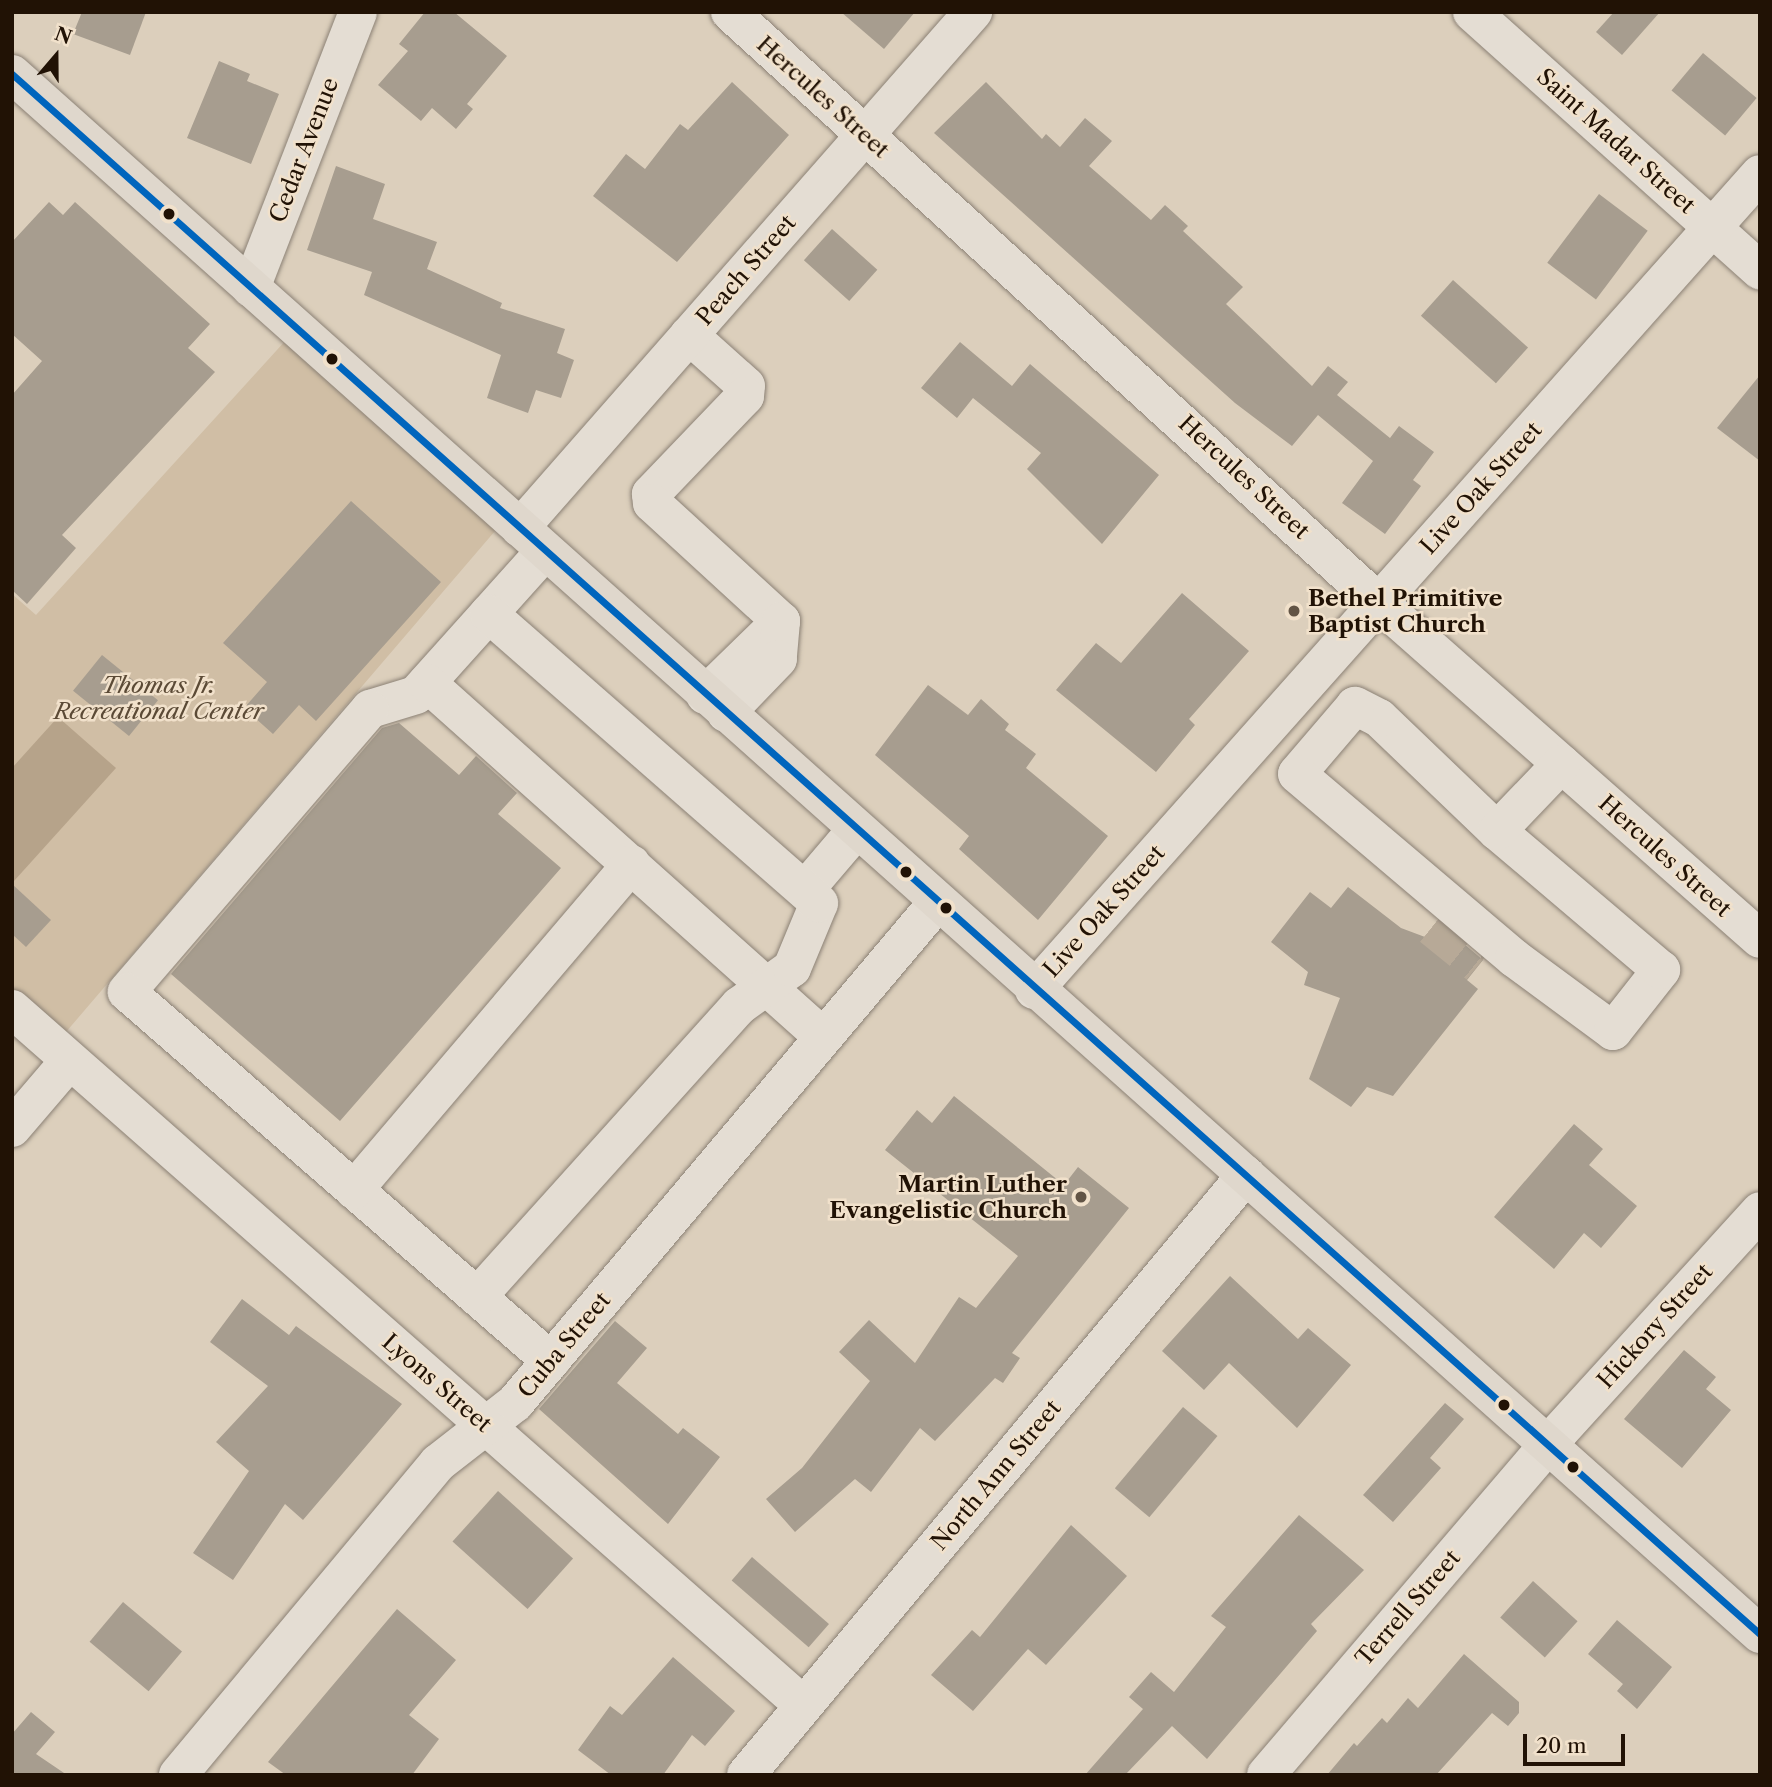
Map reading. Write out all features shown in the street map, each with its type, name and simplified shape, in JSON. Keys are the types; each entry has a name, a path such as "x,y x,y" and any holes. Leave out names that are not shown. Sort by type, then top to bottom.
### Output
{"main road":[{"path":"12,74 1034,990 1550,1442 1760,1634"}],"street":[{"name":"Cedar Avenue","path":"251,288 358,12"},
{"name":"Hercules Street","path":"730,12 1378,602 1760,939"},
{"name":"Peach Street","path":"354,1190 127,992 370,709 416,695 489,614 532,540 689,335 973,12"},
{"name":"Saint Madar Street","path":"1472,12 1760,270"},
{"name":"Live Oak Street","path":"1034,990 1760,174"},
{"path":"689,335 746,386 744,396 651,494 652,503 781,621 778,659 715,704"},
{"path":"477,1297 739,1006 792,968 811,931 819,902 489,614"},
{"path":"427,683 823,1037"},
{"path":"1355,706 1379,718 1497,831 1661,970 1613,1031 1497,962 1432,909 1297,774 1355,706"},
{"path":"1497,831 1561,764"},
{"path":"805,890 856,830"},
{"path":"551,1361 354,1190 631,864"},
{"name":"Cuba Street","path":"178,1775 438,1463 515,1403 937,902"},
{"name":"Lyons Street","path":"12,1009 803,1705"},
{"path":"12,1128 70,1060"},
{"name":"North Ann Street","path":"746,1775 1246,1175"},
{"name":"Hickory Street","path":"1550,1442 1760,1211"},
{"name":"Terrell Street","path":"1266,1775 1550,1442"}],"green space":[{"name":"Thomas Jr. Recreational Center","path":"296,329 507,517 54,1046 12,1009 12,594 36,615"}],"shaded area":[{"path":"58,717 116,768 14,881 12,768"}],"building":[{"path":"82,12 146,12 130,55 73,34"},
{"path":"425,12 454,12 507,56 467,104 473,109 456,129 432,108 421,121 378,85 408,51 399,44"},
{"path":"841,12 915,12 884,49"},
{"path":"1614,12 1660,12 1622,55 1596,32"},
{"path":"1703,53 1757,98 1725,136 1672,91"},
{"path":"219,61 250,74 247,81 279,94 251,164 187,138"},
{"path":"732,82 789,135 677,262 593,196 626,154 645,169 680,124 688,130"},
{"path":"986,82 1042,139 1046,134 1060,147 1085,118 1112,141 1089,166 1151,220 1165,205 1188,226 1183,231 1243,287 1226,304 1312,386 1328,366 1348,382 1337,395 1390,438 1399,426 1434,452 1413,480 1421,486 1385,534 1342,503 1373,461 1318,415 1292,446 1235,403 934,133"},
{"path":"336,166 385,184 373,219 437,242 427,269 502,303 500,308 565,329 557,353 574,360 561,398 536,390 528,413 487,398 501,355 364,295 372,272 307,250"},
{"path":"1599,194 1648,231 1596,299 1547,263"},
{"path":"49,202 63,215 75,202 210,324 188,348 215,372 62,535 76,548 27,604 12,590 12,395 42,361 12,334 12,242"},
{"path":"832,229 877,270 849,301 804,260"},
{"path":"1453,280 1528,348 1496,383 1421,316"},
{"path":"960,342 1012,386 1030,364 1159,475 1102,544 1027,469 1041,453 973,398 957,418 921,388"},
{"path":"1760,375 1760,461 1717,428"},
{"path":"351,501 441,582 316,721 299,705 273,734 244,708 267,682 223,643"},
{"path":"1182,593 1249,651 1189,719 1195,725 1156,772 1056,690 1096,643 1121,663"},
{"path":"102,655 158,700 129,736 73,691"},
{"path":"928,685 968,715 981,699 1009,724 1005,730 1036,754 1026,768 1108,836 1038,920 959,849 969,836 875,755"},
{"path":"399,723 459,775 476,756 517,793 498,814 561,868 340,1121 171,974 382,728"},
{"path":"12,884 51,920 26,947 12,934"},
{"path":"1348,887 1401,928 1425,937 1437,921 1483,960 1467,980 1478,989 1393,1096 1367,1087 1351,1107 1309,1079 1340,998 1304,985 1308,972 1271,942 1310,892 1331,908"},
{"path":"954,1096 1064,1185 1078,1167 1129,1208 1012,1353 1020,1358 1003,1383 995,1378 935,1441 920,1428 871,1492 855,1479 795,1532 766,1499 802,1468 870,1381 839,1352 869,1320 915,1363 959,1297 976,1308 1018,1256 885,1150 917,1110 932,1123"},
{"path":"1574,1124 1603,1149 1589,1165 1637,1206 1601,1248 1584,1233 1554,1269 1494,1217"},
{"path":"1230,1276 1298,1339 1308,1328 1351,1365 1297,1428 1229,1363 1204,1390 1162,1351"},
{"path":"242,1299 289,1335 296,1326 402,1404 303,1520 285,1504 233,1580 193,1553 249,1471 216,1442 268,1386 210,1342"},
{"path":"615,1321 647,1348 617,1383 678,1434 683,1428 720,1457 668,1524 539,1409"},
{"path":"1684,1350 1716,1377 1706,1389 1731,1410 1682,1468 1624,1419"},
{"path":"1445,1403 1464,1419 1430,1458 1441,1468 1393,1522 1363,1495"},
{"path":"1183,1407 1217,1436 1149,1517 1115,1488"},
{"path":"498,1491 573,1559 528,1609 452,1542"},
{"path":"1299,1515 1364,1570 1311,1624 1317,1631 1207,1759 1172,1726 1125,1775 1085,1775 1143,1709 1129,1697 1151,1672 1174,1692 1226,1627 1211,1616"},
{"path":"1071,1525 1127,1576 1046,1665 1028,1649 973,1711 931,1675 972,1630 980,1637"},
{"path":"752,1557 829,1624 809,1647 732,1580"},
{"path":"1533,1581 1578,1621 1545,1658 1500,1617"},
{"path":"123,1602 182,1651 149,1691 90,1642"},
{"path":"397,1609 456,1660 409,1715 439,1739 412,1775 286,1775 268,1762"},
{"path":"1617,1620 1672,1667 1637,1709 1617,1691 1623,1684 1588,1654"},
{"path":"1464,1654 1519,1702 1519,1713 1508,1726 1492,1713 1436,1775 1327,1775 1354,1743 1357,1746 1382,1718 1387,1723 1408,1698 1418,1708"},
{"path":"673,1657 735,1711 705,1746 692,1735 663,1775 611,1775 578,1750 610,1706 622,1715"},
{"path":"31,1712 55,1732 36,1754 67,1775 12,1775 12,1734"}],"tunnel":[{"path":"1432,927 1479,965"}],"transit line":[{"path":"12,74 1760,1634"}],"place":[{"name":"Bethel Primitive Baptist Church","path":"1294,611"},
{"name":"Martin Luther Evangelistic Church","path":"1081,1197"}]}
